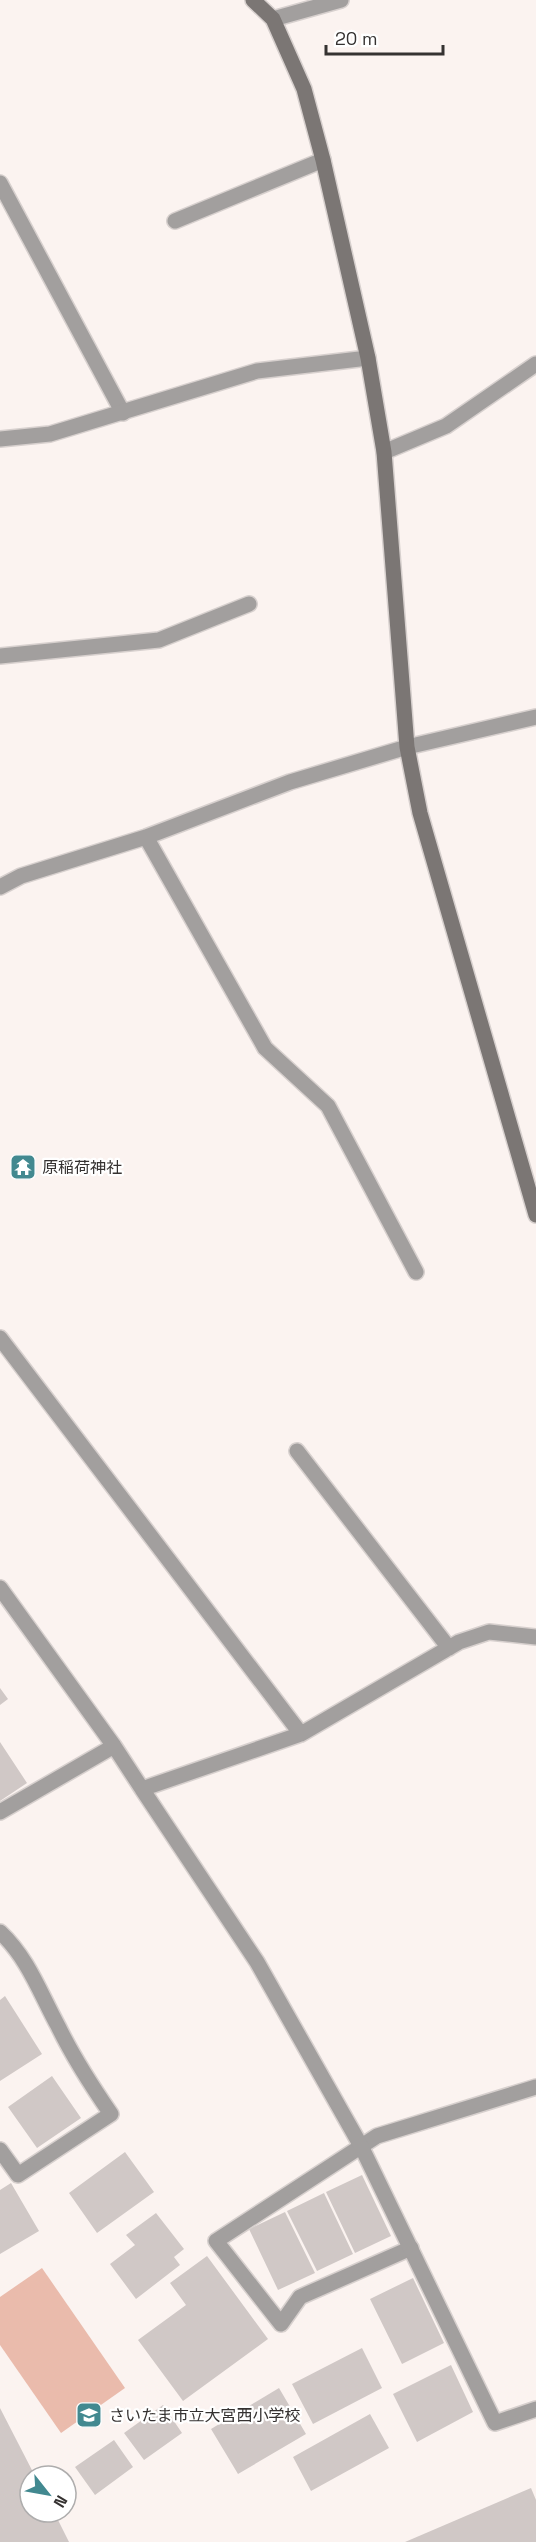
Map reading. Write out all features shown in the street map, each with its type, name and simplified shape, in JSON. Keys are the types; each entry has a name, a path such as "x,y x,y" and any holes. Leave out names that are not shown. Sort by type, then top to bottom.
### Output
{"street":[{"path":"253,0 273,19 304,89 323,160 368,358 384,452 407,747 420,813 536,1215"},
{"path":"273,19 341,0"},
{"path":"175,221 323,160"},
{"path":"0,183 123,413"},
{"path":"0,440 50,434 257,371 368,358"},
{"path":"384,452 446,426 536,364"},
{"path":"0,656 159,640 249,604"},
{"path":"0,887 21,876 146,837 290,782 407,747 536,717"},
{"path":"146,837 266,1048 328,1106 416,1272"},
{"path":"0,1338 301,1734"},
{"path":"297,1451 449,1648"},
{"path":"0,1588 114,1746 257,1962 361,2146 495,2423 536,2409"},
{"path":"142,1789 301,1734 449,1648 489,1632 536,1637"},
{"path":"0,1812 114,1746"},
{"path":"0,1932 14,1945 33,1975 81,2071 111,2114 18,2175 0,2151"},
{"path":"411,2248 300,2296 281,2324 216,2241 377,2136 536,2087"}],"shaded area":[{"path":"42,2268 125,2388 61,2433 0,2345 0,2297"}],"building":[{"path":"0,1688 8,1699 0,1705"},
{"path":"0,1742 27,1783 0,1801"},
{"path":"5,1996 42,2054 0,2081 0,2000"},
{"path":"52,2076 81,2118 37,2148 8,2107"},
{"path":"125,2152 154,2192 97,2233 69,2193"},
{"path":"362,2175 391,2236 355,2253 326,2192"},
{"path":"11,2183 39,2231 0,2254 0,2190"},
{"path":"324,2193 353,2254 317,2271 287,2211"},
{"path":"285,2212 315,2273 278,2290 249,2229"},
{"path":"156,2213 184,2249 174,2257 180,2265 136,2299 110,2264 135,2245 126,2235"},
{"path":"207,2256 268,2339 183,2401 138,2340 186,2305 170,2283"},
{"path":"413,2278 444,2343 402,2364 370,2299"},
{"path":"362,2348 382,2388 313,2424 292,2384"},
{"path":"451,2365 473,2412 417,2442 393,2394"},
{"path":"279,2388 306,2434 238,2474 211,2429"},
{"path":"163,2405 182,2433 144,2460 124,2433"},
{"path":"0,2408 29,2464 18,2464 18,2524 60,2524 69,2542 0,2542"},
{"path":"370,2414 389,2448 311,2491 293,2457"},
{"path":"114,2440 133,2467 95,2495 78,2471 78,2465"},
{"path":"531,2488 536,2500 536,2542 405,2542"}],"place":[{"name":"原稲荷神社","path":"23,1167"},
{"name":"さいたま市立大宮西小学校","path":"89,2415"}]}
